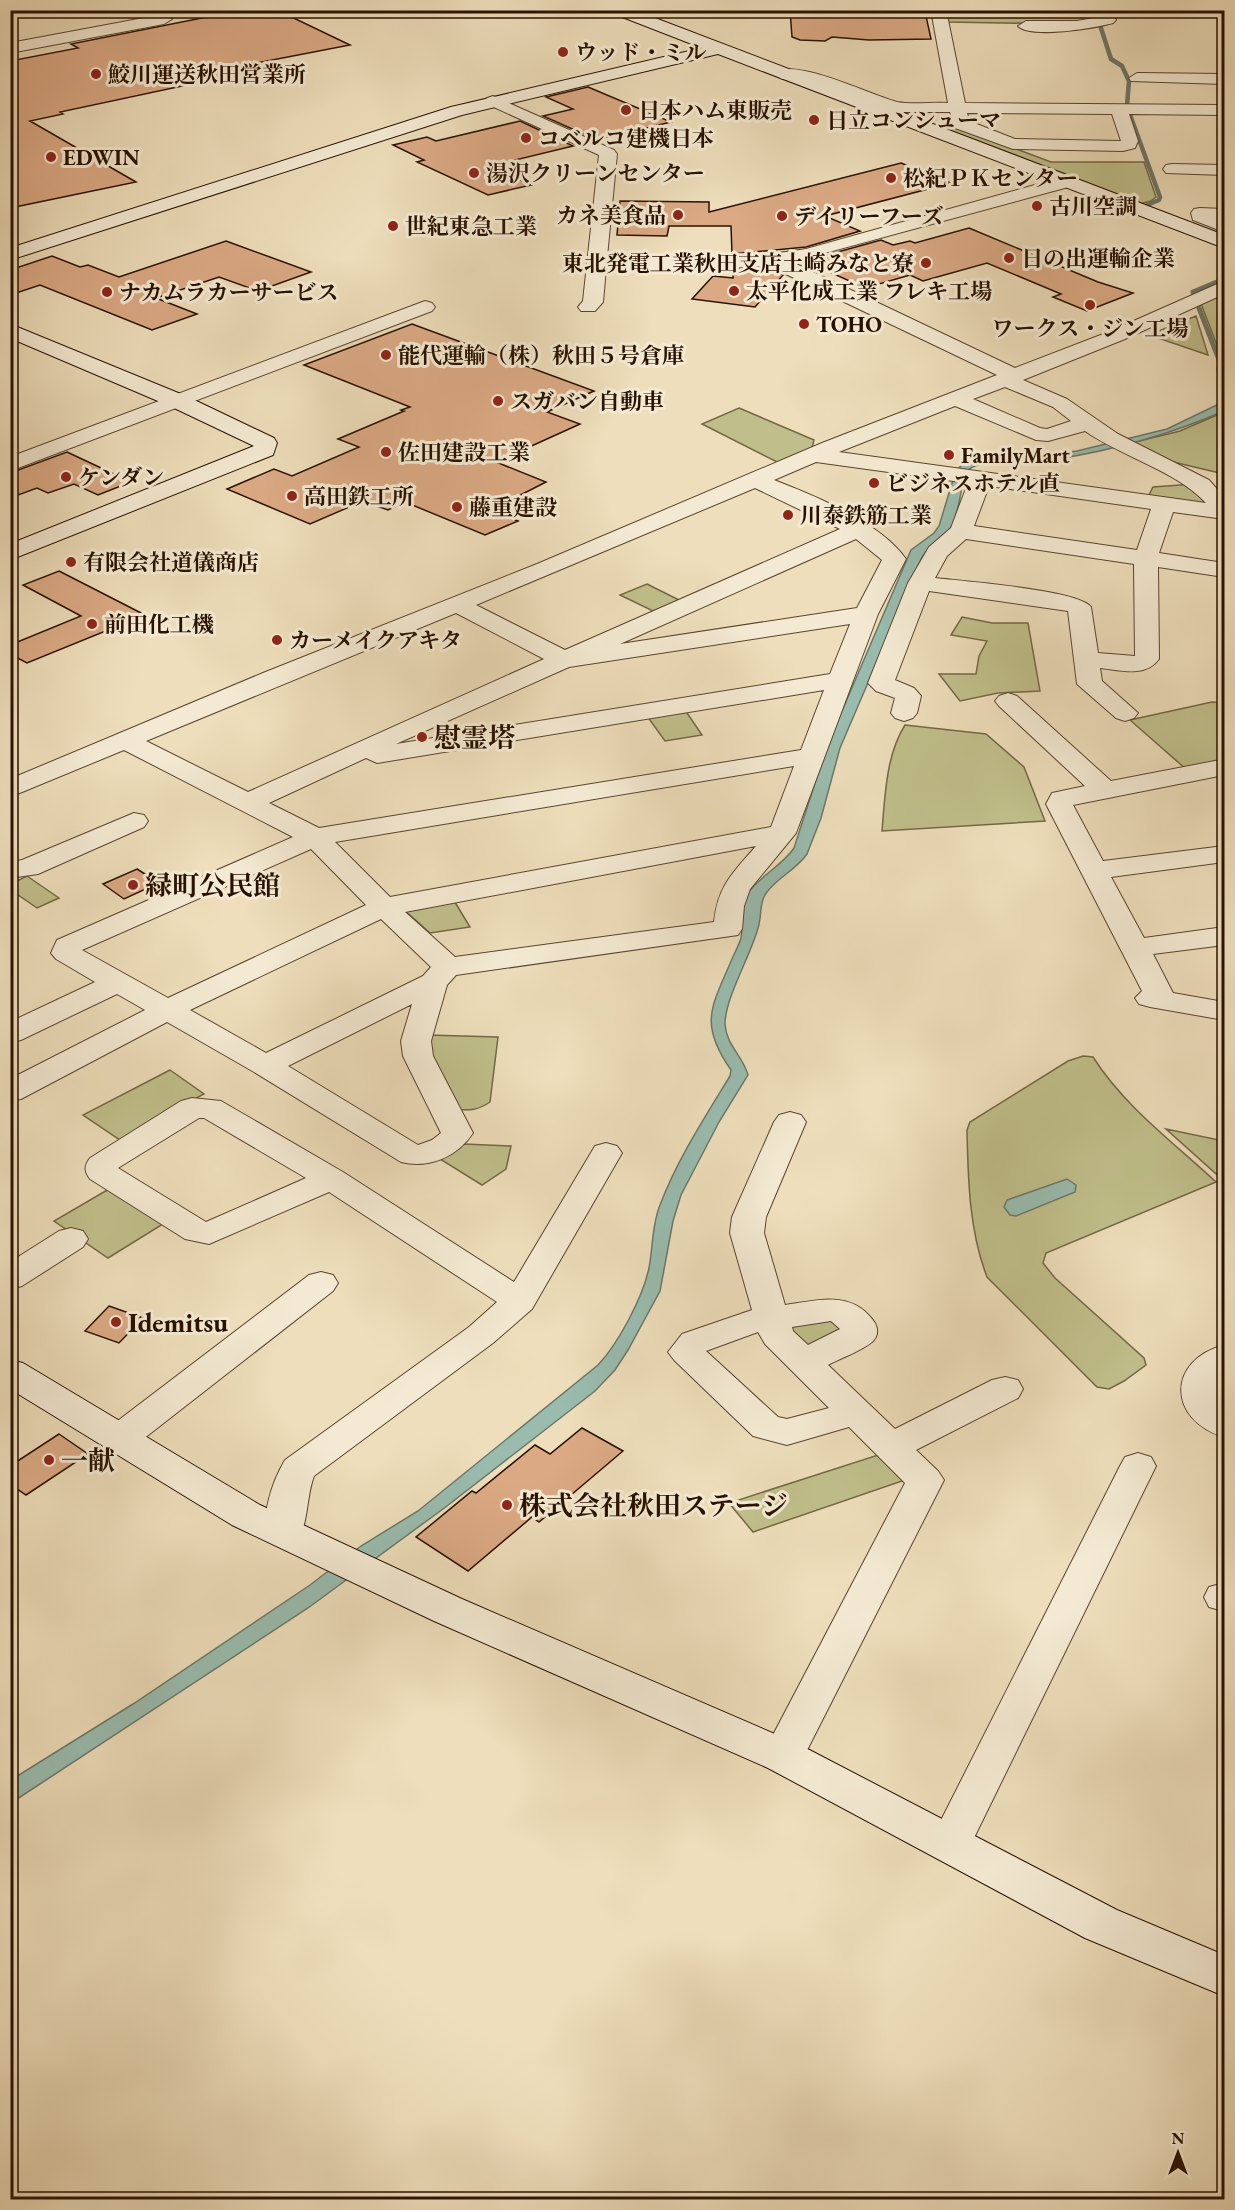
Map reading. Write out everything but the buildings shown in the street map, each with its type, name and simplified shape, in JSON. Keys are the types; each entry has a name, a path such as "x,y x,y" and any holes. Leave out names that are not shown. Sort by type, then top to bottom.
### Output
{"street":[{"path":"10,48 164,19 147,10"},
{"path":"938,10 961,124 1022,145 1123,146 1129,144 1130,141 1121,115"},
{"path":"625,12 1224,242"},
{"path":"1026,26 1077,26 1106,17 1224,13"},
{"path":"10,254 493,101 717,49"},
{"path":"782,74 804,75 897,106 959,113 1121,115 1224,110"},
{"path":"1137,78 1224,79"},
{"path":"493,101 608,154 593,302 588,307"},
{"path":"1172,169 1224,170"},
{"path":"597,262 720,264 774,261 819,251 1066,182"},
{"path":"1187,184 1224,184"},
{"path":"1224,214 1200,213 1199,216 1224,227"},
{"path":"774,261 1060,403 1118,443 1201,486 1224,510"},
{"path":"10,789 272,678 458,605 815,455 1118,335 1224,287"},
{"path":"10,465 425,307"},
{"path":"10,330 180,402 266,443 266,450 10,553"},
{"path":"955,399 1036,434 1048,435 1081,425"},
{"path":"815,455 1164,504 1224,510"},
{"path":"1095,494 1105,474"},
{"path":"904,713 909,696 903,691 881,683 920,583 937,552 961,531 969,476"},
{"path":"265,1065 441,974 728,929 730,906 736,887 782,833 867,614 894,560 888,552 856,531 797,497 756,480"},
{"path":"1085,659 1138,664 1147,659 1146,559 1164,504"},
{"path":"249,802 425,721 856,531"},
{"path":"961,531 1224,570"},
{"path":"920,583 1066,602 1079,607 1090,684 1125,713"},
{"path":"458,605 564,660 867,614"},
{"path":"648,624 687,641"},
{"path":"332,763 841,680"},
{"path":"1008,700 1105,790"},
{"path":"425,721 463,741"},
{"path":"126,741 315,837 384,907 441,974"},
{"path":"441,974 416,1041 418,1056 457,1134 453,1141 429,1154 412,1155 265,1065 66,953 67,946 315,837 810,756"},
{"path":"1220,768 1062,799 1059,804 1136,948 1156,999 1224,1011"},
{"path":"10,870 28,868 134,821"},
{"path":"10,1092 169,1009 384,907 782,833"},
{"path":"1094,872 1224,854"},
{"path":"1136,948 1224,936"},
{"path":"10,1034 118,982"},
{"path":"331,1179 209,1233 197,1231 101,1172 101,1165 192,1108 210,1108 331,1179 520,1301"},
{"path":"783,1756 925,1480 777,1336 747,1233 749,1217 790,1122"},
{"path":"284,1532 289,1492 298,1469 481,1335 520,1301 606,1153"},
{"path":"10,1278 71,1239"},
{"path":"120,1438 321,1283"},
{"path":"804,1362 860,1334 860,1328 842,1311 833,1309 748,1322 694,1342 686,1352 766,1427 787,1432 855,1413"},
{"path":"1224,1357 1201,1374 1198,1387 1201,1404 1224,1424"},
{"path":"10,1372 246,1515 385,1581 783,1756 1101,1924 1224,1976"},
{"path":"891,1447 1005,1389"},
{"path":"950,1844 1138,1466"}],"shaded area":[{"path":"944,11 1091,11 1094,19 1073,24 946,22"},
{"path":"952,125 1051,162 1144,162 1156,197 1139,204 939,128"},
{"path":"1224,290 1224,361 1223,361 1200,301"},
{"path":"1196,316 1208,355 1149,335"},
{"path":"1224,362 1224,411 1163,434 1100,451 1057,459 998,461 966,471 954,521 948,532 921,559 840,748 821,818 807,854 764,896 755,939 729,1002 725,1024 728,1038 748,1075 719,1122 681,1195 673,1221 660,1291 615,1370 595,1391 447,1506 308,1608 11,1803 11,1780 133,1704 310,1585 361,1546 418,1511 598,1365 606,1356 636,1306 646,1280 655,1220 667,1188 692,1139 730,1076 731,1070 714,1039 712,1014 714,1002 741,938 745,898 753,887 784,860 794,848 827,746 911,550 934,533 939,526 956,470 965,463 977,460 1077,451 1167,429 1221,403 1217,368"},
{"path":"739,408 814,440 812,448 777,462 702,424"},
{"path":"1224,412 1224,474 1169,461 1131,443 1180,431"},
{"path":"1194,484 1213,506 1148,497 1153,487"},
{"path":"647,584 681,601 655,612 620,595"},
{"path":"962,617 992,623 1028,623 1040,691 998,693 960,701 939,674 976,674 979,656 987,641 951,635"},
{"path":"1212,702 1224,703 1224,761 1187,770 1130,720"},
{"path":"685,710 702,735 665,741 647,716"},
{"path":"905,725 986,734 1024,767 1045,821 882,831 890,762"},
{"path":"27,876 59,898 37,908 11,890 11,884"},
{"path":"453,899 470,927 430,933 401,907"},
{"path":"427,1035 498,1037 490,1102 474,1109 456,1109 425,1049"},
{"path":"1083,1056 1093,1057 1105,1075 1134,1108 1216,1182 1046,1253 1043,1263 1055,1278 1144,1358 1146,1365 1109,1389 1097,1387 987,1277 976,1241 969,1185 967,1130 970,1122 1068,1061"},
{"path":"170,1070 204,1094 120,1140 83,1115"},
{"path":"1166,1129 1224,1141 1224,1181"},
{"path":"464,1144 511,1146 506,1169 482,1185 435,1156"},
{"path":"1067,1179 1076,1185 1075,1192 1016,1216 1010,1215 1004,1207 1007,1200"},
{"path":"109,1189 163,1224 108,1258 54,1221"},
{"path":"835,1315 851,1333 804,1347 794,1336 790,1321"},
{"path":"878,1455 905,1480 753,1532 729,1503"}],"waterway":[{"path":"1095,10 1097,18"},
{"path":"1100,25 1111,59 1122,66 1129,81 1127,106"},
{"path":"1129,112 1160,197 1159,200 1147,205"},
{"path":"1193,292 1224,279"},
{"path":"1199,308 1223,370"}],"place":[{"name":"ウッド・ミル","path":"563,52"},
{"name":"鮫川運送秋田営業所","path":"96,74"},
{"name":"日本ハム東販売","path":"626,110"},
{"name":"日立コンシューマ","path":"814,120"},
{"name":"コベルコ建機日本","path":"526,138"},
{"name":"EDWIN","path":"51,157"},
{"name":"湯沢クリーンセンター","path":"474,173"},
{"name":"松紀ＰＫセンター","path":"891,178"},
{"name":"古川空調","path":"1037,206"},
{"name":"カネ美食品","path":"678,215"},
{"name":"デイリーフーズ","path":"782,216"},
{"name":"世紀東急工業","path":"393,226"},
{"name":"日の出運輸企業","path":"1009,258"},
{"name":"東北発電工業秋田支店土崎みなと寮","path":"926,263"},
{"name":"太平化成工業 フレキ工場","path":"734,291"},
{"name":"ナカムラカーサービス","path":"107,292"},
{"name":"ワークス・ジン工場","path":"1090,305"},
{"name":"TOHO","path":"804,324"},
{"name":"能代運輸（株）秋田５号倉庫","path":"386,355"},
{"name":"スガバン自動車","path":"498,401"},
{"name":"佐田建設工業","path":"386,452"},
{"name":"FamilyMart","path":"949,455"},
{"name":"ケンダン","path":"66,477"},
{"name":"ビジネスホテル直","path":"874,483"},
{"name":"高田鉄工所","path":"292,496"},
{"name":"藤重建設","path":"457,507"},
{"name":"川泰鉄筋工業","path":"788,515"},
{"name":"有限会社道儀商店","path":"71,562"},
{"name":"前田化工機","path":"92,624"},
{"name":"カーメイクアキタ","path":"277,640"},
{"name":"慰霊塔","path":"422,737"},
{"name":"緑町公民館","path":"133,885"},
{"name":"Idemitsu","path":"116,1322"},
{"name":"一献","path":"49,1460"},
{"name":"株式会社秋田ステージ","path":"507,1505"}]}
